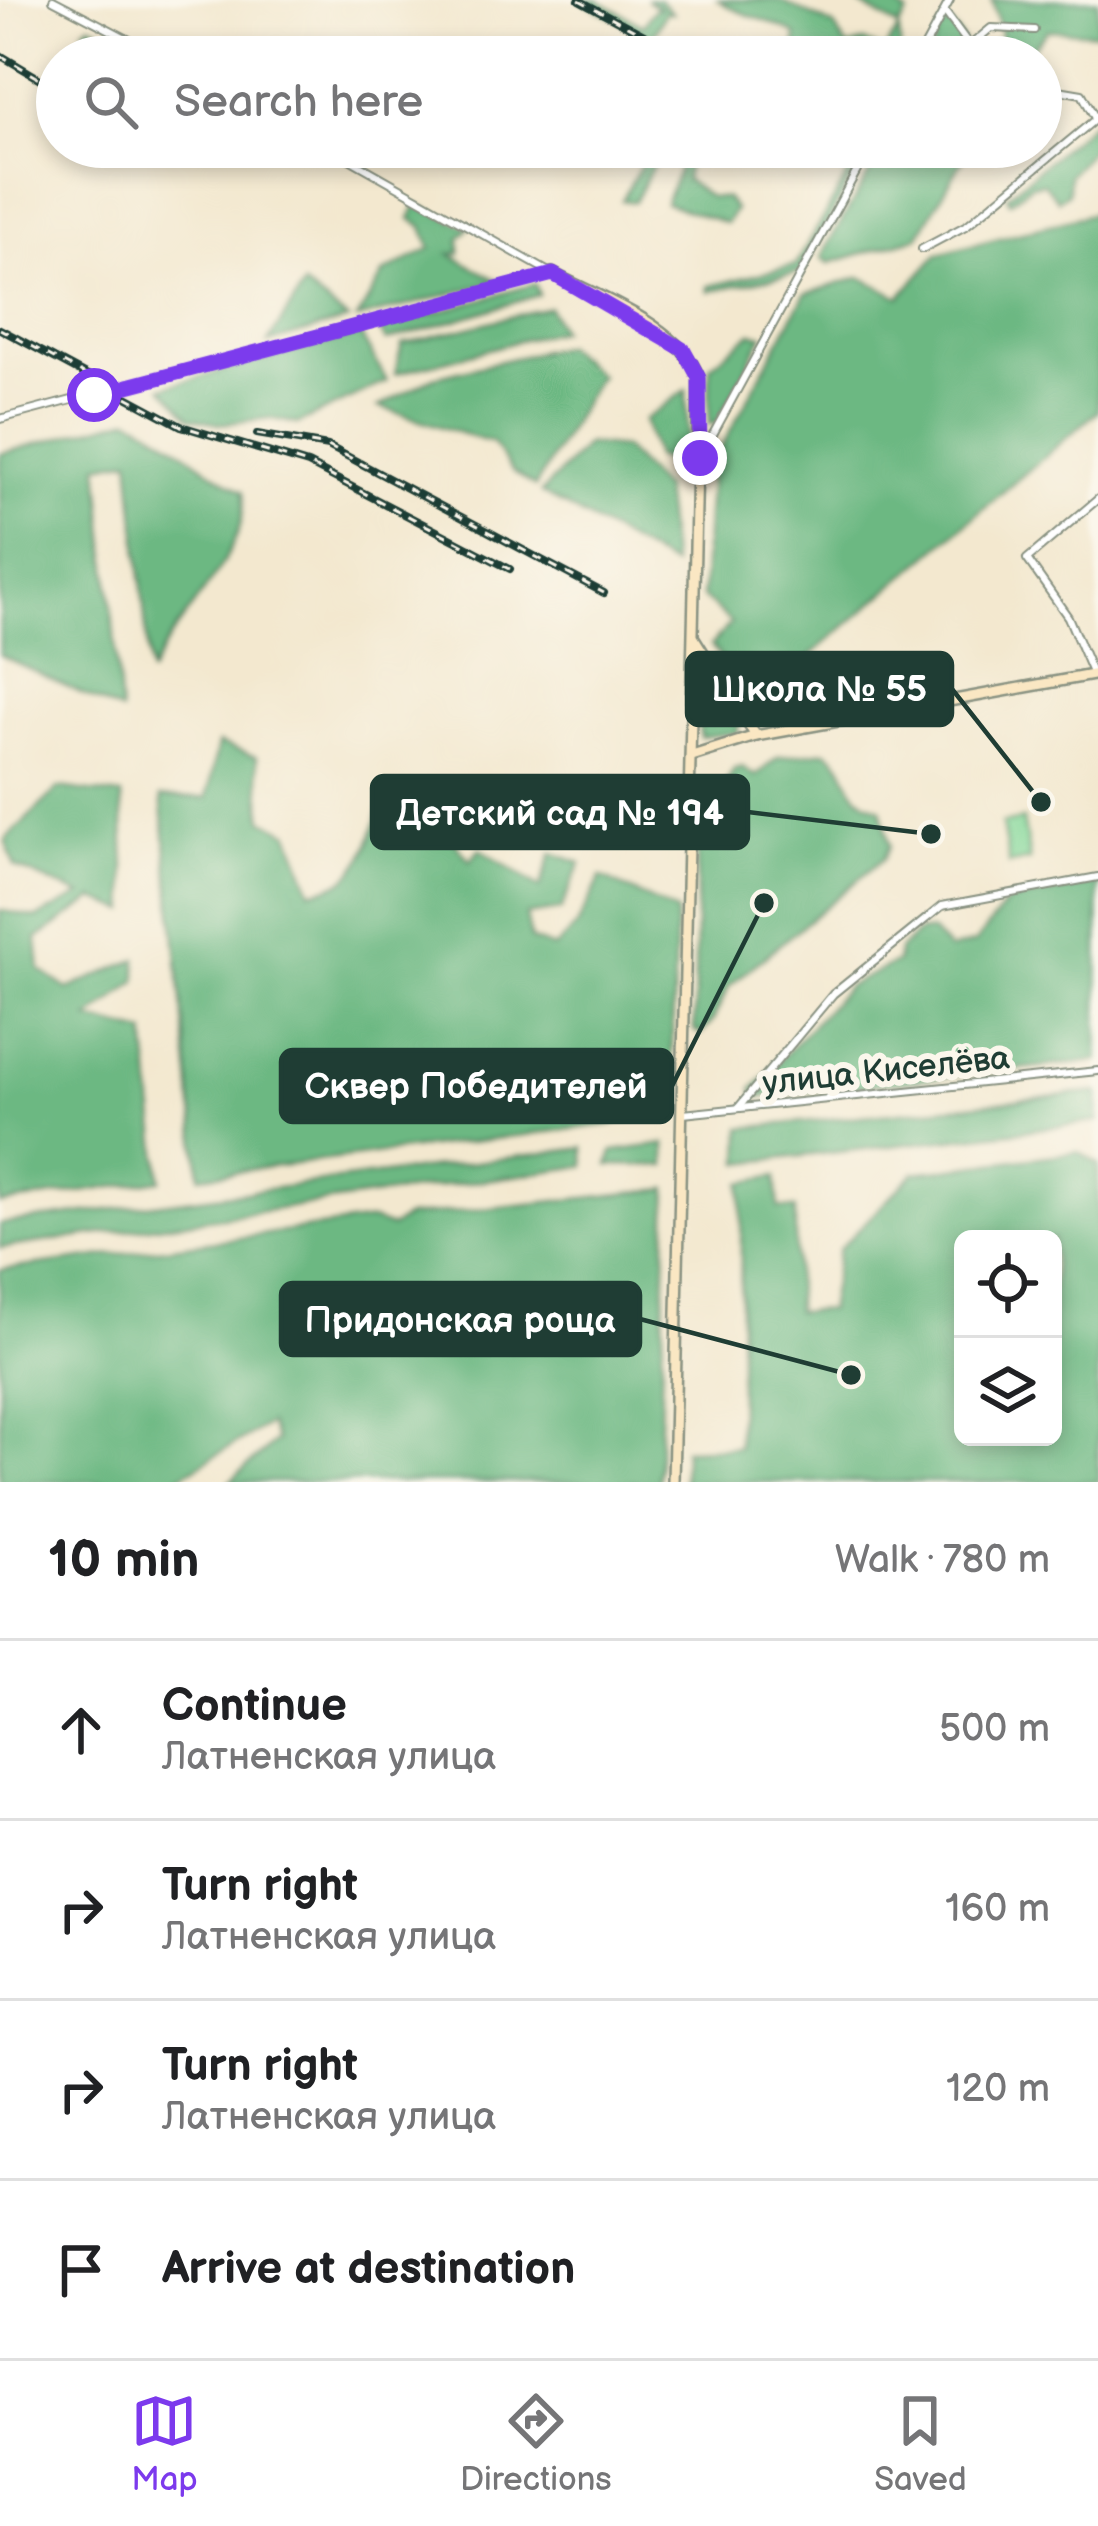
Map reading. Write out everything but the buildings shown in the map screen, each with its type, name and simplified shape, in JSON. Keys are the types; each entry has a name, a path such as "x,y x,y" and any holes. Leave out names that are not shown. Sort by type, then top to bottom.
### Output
{"street":[{"path":"53,0 122,36"},
{"path":"931,36 950,0"},
{"path":"944,12 964,36"},
{"path":"980,36 991,28 1034,30"},
{"path":"1062,91 1082,94 1096,117 1062,145"},
{"path":"365,168 684,350 699,378 673,1482"},
{"path":"700,458 859,168"},
{"path":"922,249 967,225 1035,168"},
{"path":"0,419 553,274"},
{"path":"692,756 756,736 1096,675 1068,617 1027,559 1098,499"},
{"path":"694,638 756,736"},
{"path":"738,1108 833,994 942,907 1098,877"},
{"name":"улица Киселёва","path":"679,1114 1098,1071"}],"green space":[{"path":"579,0 597,0 643,25 655,8 661,8 646,0 660,0 672,13 666,12 653,36"},
{"path":"718,0 779,0 834,26 840,36 796,36"},
{"path":"852,0 891,0 908,14 899,27"},
{"path":"992,0 1098,0 1098,33 1001,33"},
{"path":"90,24 113,36 99,36 84,29"},
{"path":"952,25 960,36 937,36 941,26"},
{"path":"1098,117 1098,142 1069,175 1068,193 1058,200 1044,183 1031,185 1010,202 1007,196 1039,168 1062,168 1062,148"},
{"path":"640,168 652,168 634,202 622,200"},
{"path":"679,168 687,168 685,179 709,197 726,198 735,210 726,223 665,203"},
{"path":"851,168 857,168 801,272 709,291 708,286 796,265"},
{"path":"873,168 958,168 918,237 829,263 822,258"},
{"path":"416,204 469,228 460,238 460,253 450,254 498,281 357,319 384,273 431,248 423,227 411,219"},
{"path":"1098,212 1098,411 755,703 711,645 731,623 702,597 710,468 805,294 861,277 900,297 938,254"},
{"path":"535,284 539,295 386,341 379,329"},
{"path":"304,286 348,320 268,343"},
{"path":"549,307 560,330 395,374 402,344"},
{"path":"751,333 763,335 718,423 709,424 710,366"},
{"path":"360,334 387,381 297,424 270,418 219,424 191,418 163,387"},
{"path":"564,346 599,375 535,487 512,471 492,443 379,407 434,377"},
{"path":"686,390 689,469 655,457 644,420"},
{"path":"130,418 243,491 243,514 224,561 150,675 130,459 99,465 121,712 0,655 0,454"},
{"path":"587,444 623,448 663,489 672,566 541,493"},
{"path":"727,699 738,718 738,733 700,737 699,723"},
{"path":"218,743 257,757 263,819 290,833 311,890 329,887 354,870 370,842 383,795 422,810 470,861 480,849 540,888 552,853 581,863 561,910 526,915 531,940 554,948 577,926 601,877 676,912 670,1110 612,1124 200,1176 161,797 207,798"},
{"path":"826,751 835,757 859,796 881,808 890,846 884,858 729,986 712,1022 700,1034 694,1030 698,806 722,790 734,769 742,767 756,776 778,757"},
{"path":"59,788 122,796 127,911 94,899 37,939 40,970 68,989 137,959 137,981 89,1019 146,1033 161,1180 0,1204 0,910 37,918 81,895 15,867 5,840"},
{"path":"1023,820 1030,860 1009,864 1002,824"},
{"path":"1098,883 1098,1061 756,1097 753,1089 848,986 897,962 899,950 920,931 932,932 949,950 975,943 1007,902"},
{"path":"1098,1092 1098,1122 741,1163 742,1128"},
{"path":"666,1144 666,1166 609,1165 613,1151"},
{"path":"584,1148 585,1166 0,1248 0,1224"},
{"path":"1079,1152 1098,1164 1098,1482 683,1482 684,1449 738,1447 742,1183 776,1176 779,1208 795,1209 796,1312 828,1310 839,1249 914,1173"},
{"path":"668,1189 658,1482 229,1482 276,1441 269,1424 170,1482 0,1482 0,1270 372,1220 391,1227 407,1217"}],"railway":[{"path":"579,0 646,36"},
{"path":"0,55 36,76"},
{"path":"0,329 181,426 308,464 510,569"},
{"path":"257,434 328,446 604,593"}],"place":[{"name":"Школа № 55","path":"1041,802"},
{"name":"Детский сад № 194","path":"931,834"},
{"name":"Сквер Победителей","path":"764,903"},
{"name":"Придонская роща","path":"851,1375"}],"route":[{"path":"94,395 553,274 684,350 699,378 700,458"}]}
